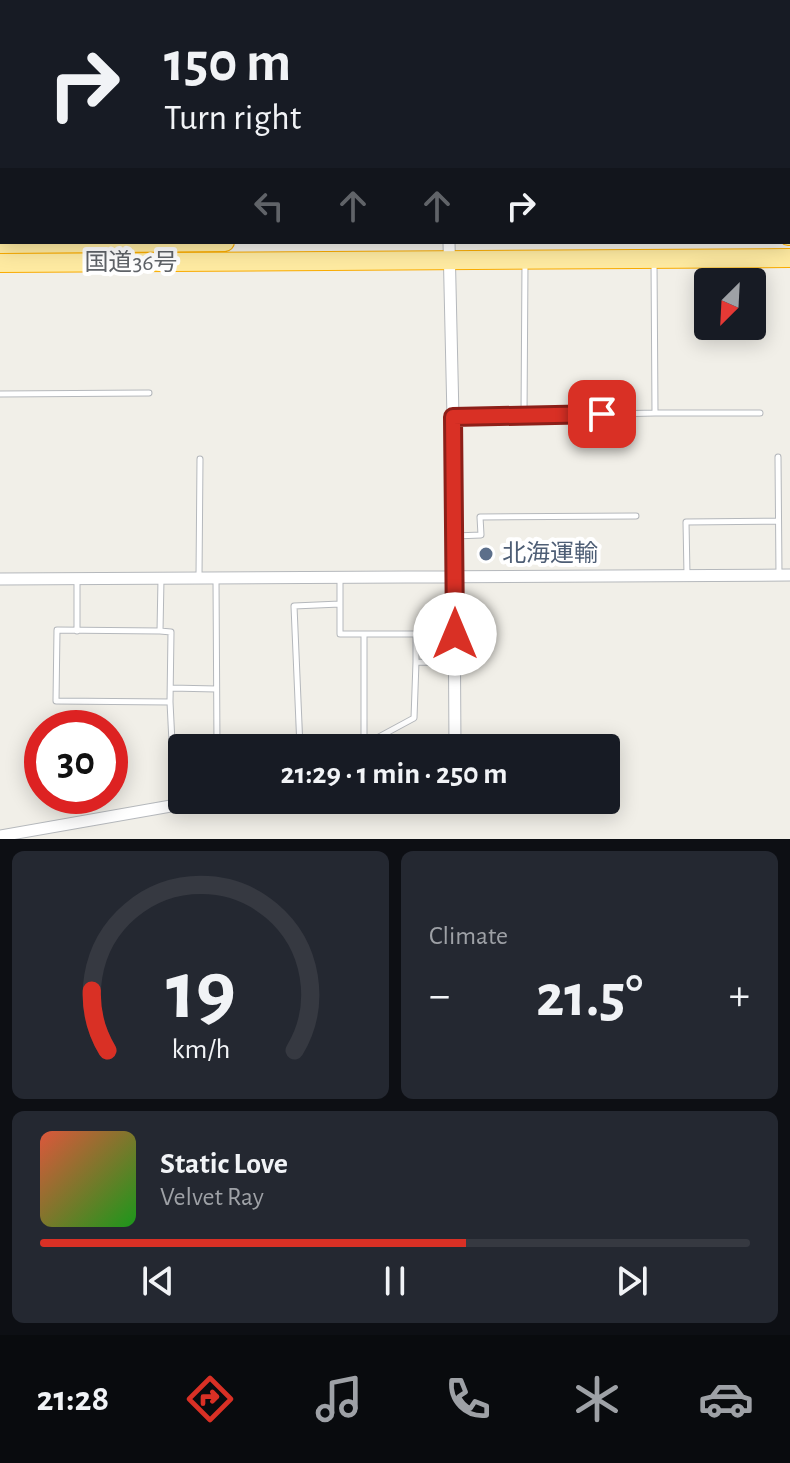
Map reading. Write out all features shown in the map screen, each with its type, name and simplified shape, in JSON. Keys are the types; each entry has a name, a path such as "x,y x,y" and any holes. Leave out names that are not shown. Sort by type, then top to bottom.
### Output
{"highway":[{"name":"国道36号","path":"0,263 156,264 449,250 525,258 790,258"}],"street":[{"path":"155,244 156,264"},
{"path":"449,250 455,734"},
{"path":"0,579 784,575"},
{"path":"0,836 168,806"}],"lane":[{"path":"524,416 525,258"},
{"path":"654,258 655,413"},
{"path":"0,394 149,393"},
{"path":"453,417 760,413"},
{"path":"778,457 778,521 784,575"},
{"path":"199,578 200,459"},
{"path":"454,536 481,535 480,517 636,516"},
{"path":"687,575 686,522 778,521"},
{"path":"160,631 161,578"},
{"path":"216,578 217,734"},
{"path":"340,578 340,634 416,634 414,718 384,734"},
{"path":"77,579 77,631"},
{"path":"299,734 294,606 340,604"},
{"path":"170,702 56,701 57,630 171,632 172,734"},
{"path":"364,634 364,734"},
{"path":"416,662 455,663"},
{"path":"171,688 216,689"}],"place":[{"name":"北海運輸","path":"486,554"}],"route":[{"path":"455,634 453,417 602,414"}]}
